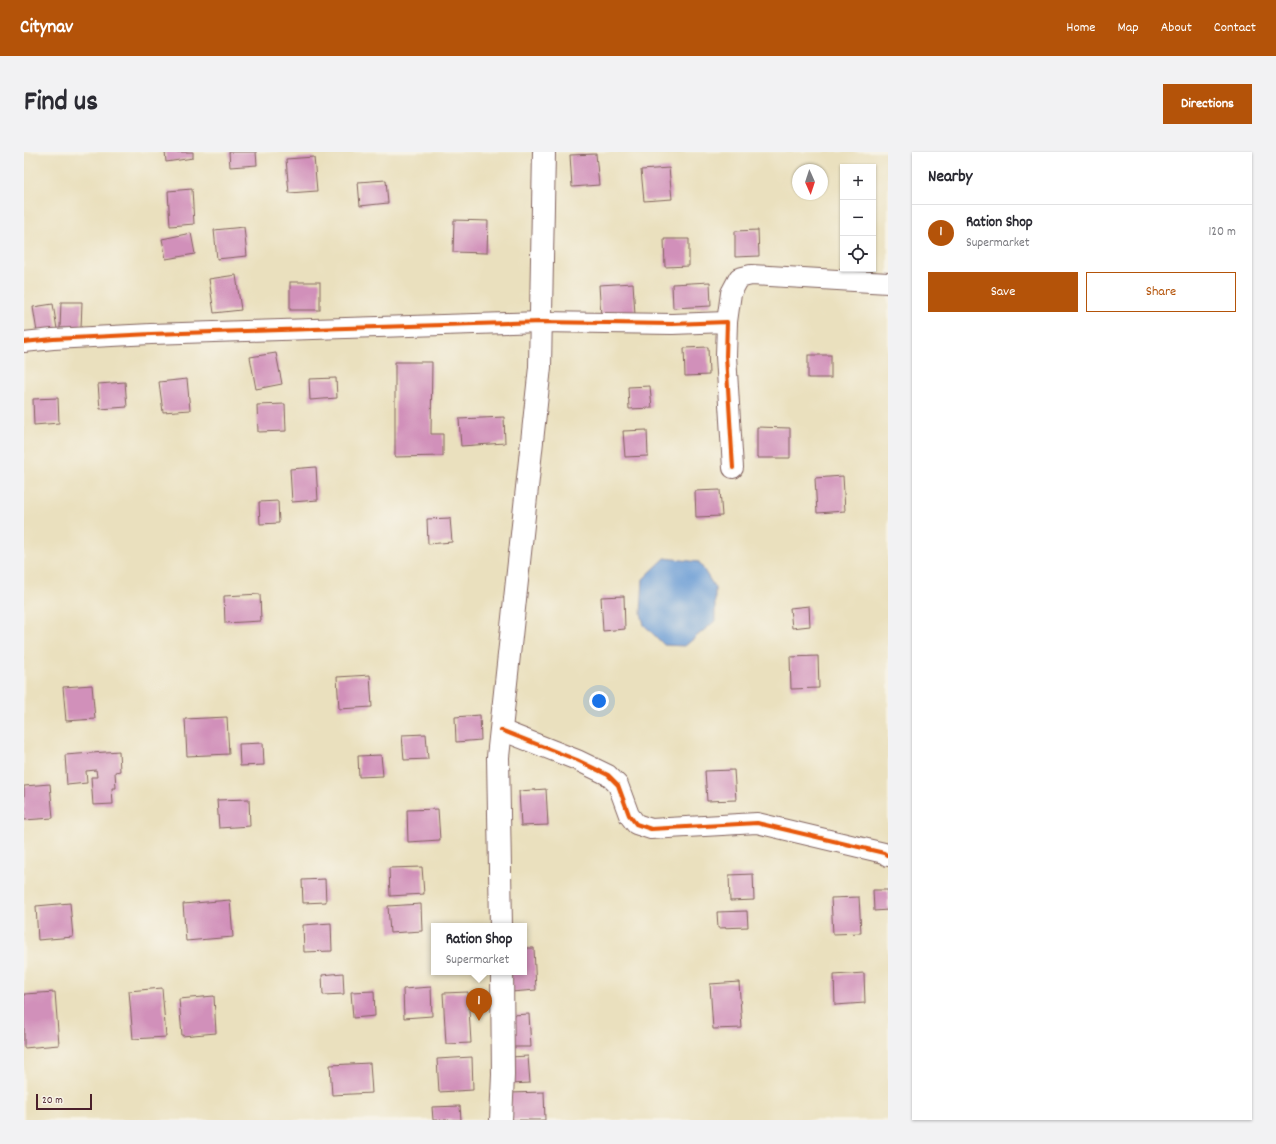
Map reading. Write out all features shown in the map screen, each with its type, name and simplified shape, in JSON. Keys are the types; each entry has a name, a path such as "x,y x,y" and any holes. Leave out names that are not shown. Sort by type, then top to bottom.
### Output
{"main road":[{"path":"501,923 498,757 540,367 544,152"},
{"path":"501,1120 503,1075 502,975"}],"street":[{"path":"733,468 726,356 727,322 731,294 740,278 751,275 888,283"},
{"path":"24,342 52,339 158,334 541,322 672,324 727,322"},
{"path":"501,730 577,760 608,775 618,784 629,815 636,824 651,829 757,823 884,853 888,856"}],"water":[{"path":"665,558 699,562 715,588 715,621 685,646 664,645 644,625 641,613 643,579"}],"building":[{"path":"165,152 193,152 193,158 166,162"},
{"path":"229,152 256,152 257,165 230,167"},
{"path":"596,154 599,185 572,187 570,155"},
{"path":"314,157 317,191 289,193 286,159"},
{"path":"669,168 672,199 644,201 641,170"},
{"path":"386,180 388,203 360,206 358,182"},
{"path":"192,189 194,224 170,226 168,191"},
{"path":"454,220 488,221 487,253 453,252"},
{"path":"244,227 247,256 217,259 214,230"},
{"path":"758,230 759,256 735,257 735,231"},
{"path":"191,233 195,254 166,259 162,239"},
{"path":"664,239 689,239 689,266 665,267"},
{"path":"236,275 241,310 214,313 209,279"},
{"path":"290,282 320,282 320,310 290,310"},
{"path":"710,282 711,306 673,308 672,284"},
{"path":"633,283 635,315 601,317 599,285"},
{"path":"61,302 82,302 81,329 60,328"},
{"path":"53,304 57,329 37,332 33,307"},
{"path":"708,347 709,375 685,376 684,348"},
{"path":"276,353 282,384 256,389 250,357"},
{"path":"808,355 831,355 831,378 808,378"},
{"path":"395,362 432,362 431,434 443,434 443,456 395,457"},
{"path":"336,378 337,398 310,400 309,379"},
{"path":"187,379 190,410 163,412 159,382"},
{"path":"125,382 127,407 100,409 98,384"},
{"path":"650,386 652,408 629,409 628,387"},
{"path":"58,398 59,423 34,425 33,399"},
{"path":"285,404 286,431 258,432 257,405"},
{"path":"504,417 505,443 461,446 459,419"},
{"path":"757,427 790,428 790,458 757,458"},
{"path":"647,430 648,456 625,457 623,431"},
{"path":"316,467 318,500 292,502 290,469"},
{"path":"843,476 845,511 817,513 815,478"},
{"path":"720,490 722,516 696,517 695,491"},
{"path":"278,501 279,523 260,524 259,502"},
{"path":"450,518 452,542 428,544 427,519"},
{"path":"260,594 261,621 225,623 224,596"},
{"path":"624,596 625,629 603,631 601,597"},
{"path":"809,606 810,626 792,628 790,608"},
{"path":"818,656 819,688 791,689 790,657"},
{"path":"370,675 372,707 339,709 337,677"},
{"path":"92,685 95,719 66,721 63,687"},
{"path":"480,715 481,740 456,742 455,717"},
{"path":"227,717 229,754 187,756 185,719"},
{"path":"426,734 428,759 404,760 402,735"},
{"path":"263,743 264,765 240,766 239,744"},
{"path":"119,751 120,771 115,772 116,788 112,788 113,804 93,805 91,777 97,777 96,770 86,771 87,783 67,785 65,755"},
{"path":"381,755 383,776 359,777 358,756"},
{"path":"734,770 736,800 707,801 705,771"},
{"path":"50,784 53,818 24,820 24,786"},
{"path":"546,789 548,825 521,826 519,791"},
{"path":"249,799 250,826 219,828 217,800"},
{"path":"438,809 440,840 408,842 407,810"},
{"path":"422,867 424,894 390,896 389,868"},
{"path":"753,874 754,900 730,901 729,875"},
{"path":"325,879 326,902 303,903 302,880"},
{"path":"873,890 888,890 888,910 874,911"},
{"path":"859,897 861,933 833,934 831,898"},
{"path":"230,900 233,937 186,941 183,904"},
{"path":"70,903 73,937 38,940 36,906"},
{"path":"421,904 422,931 390,933 388,906"},
{"path":"747,911 748,927 718,928 717,912"},
{"path":"331,923 332,951 304,952 303,925"},
{"path":"527,948 534,948 536,990 511,992 510,975 527,975"},
{"path":"343,973 344,994 323,995 322,975"},
{"path":"864,973 865,1003 835,1005 834,975"},
{"path":"739,982 742,1028 713,1029 710,984"},
{"path":"431,987 432,1016 404,1018 403,989"},
{"path":"162,988 166,1037 133,1039 129,991"},
{"path":"374,991 375,1016 353,1018 351,992"},
{"path":"55,992 59,1045 24,1048 24,994"},
{"path":"468,992 471,1043 446,1044 443,993"},
{"path":"214,996 216,1033 182,1036 179,999"},
{"path":"529,1014 531,1047 513,1047 512,1015"},
{"path":"528,1056 530,1083 511,1084 510,1057"},
{"path":"472,1057 473,1090 439,1092 437,1059"},
{"path":"370,1063 372,1093 332,1095 330,1065"},
{"path":"544,1092 545,1120 511,1120 510,1093"},
{"path":"460,1106 461,1120 433,1120 432,1107"}],"cycle path":[{"path":"24,342 151,334 541,322 672,324 727,322 726,356 733,468"},
{"path":"501,730 577,760 608,775 618,785 629,815 636,824 651,829 757,823 884,853 888,856"}],"place":[{"name":"Ration Shop","path":"479,1021"}]}
